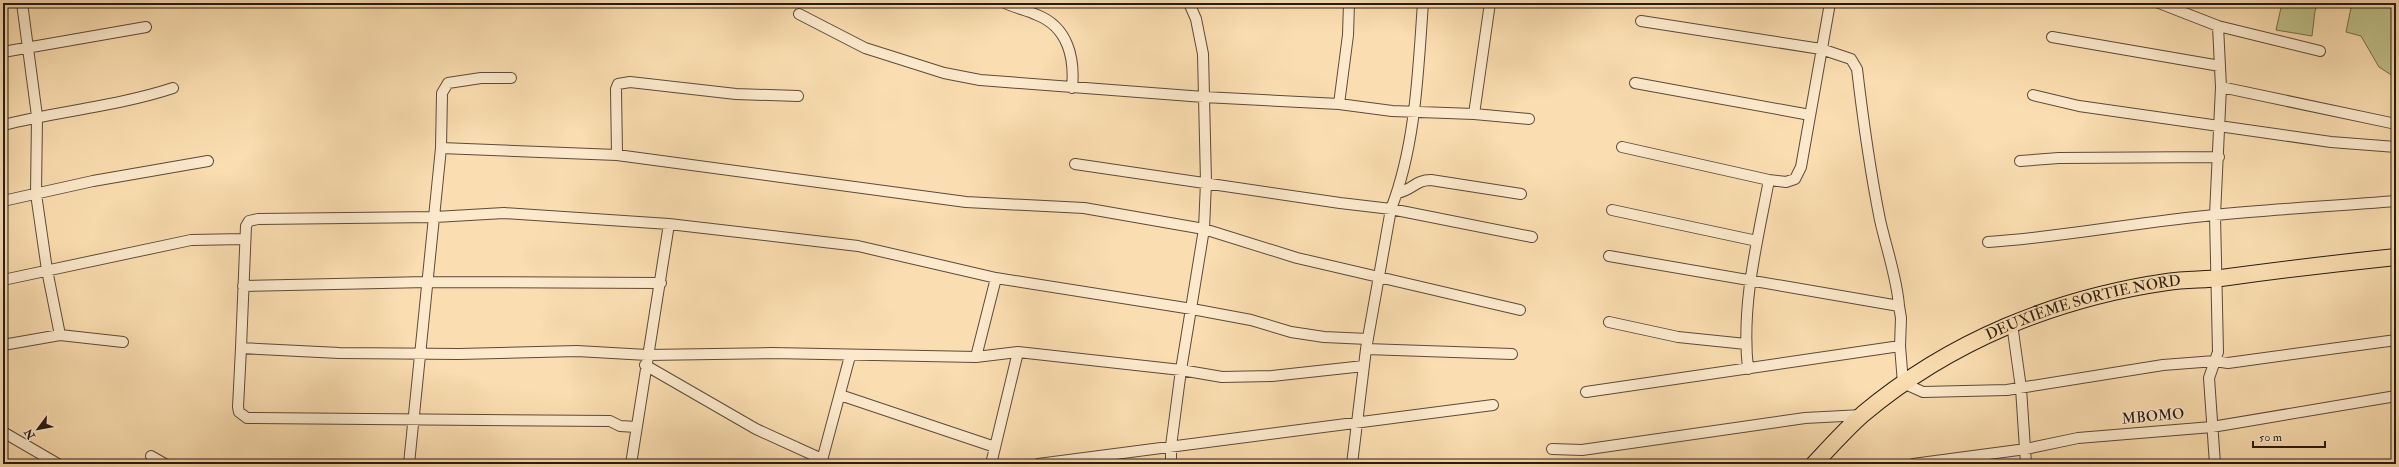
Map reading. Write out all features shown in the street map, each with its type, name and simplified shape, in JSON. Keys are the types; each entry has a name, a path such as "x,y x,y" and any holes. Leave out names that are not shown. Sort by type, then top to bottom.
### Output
{"main road":[{"name":"DEUXIÈME SORTIE NORD","path":"1814,464 1862,415 1903,383 1959,349 2012,324 2056,307 2114,292 2168,281 2218,278 2396,257"}],"street":[{"path":"22,3 37,116 36,194 47,270 60,335"},
{"path":"1005,3 1038,15 1052,23 1061,32 1068,44 1072,59 1072,88"},
{"path":"1171,464 1171,446 1181,370 1204,229 1206,182 1203,54 1196,19 1189,3"},
{"path":"1339,104 1348,35 1349,3"},
{"path":"1352,464 1366,349 1391,209 1397,193 1415,110 1423,3"},
{"path":"1474,114 1490,3"},
{"path":"1622,147 1769,180 1786,182 1795,179 1799,173 1830,3"},
{"path":"2159,3 2218,26 2320,51"},
{"path":"799,14 865,48 944,73 980,80 1204,97 1339,104 1387,110 1415,110 1529,119"},
{"path":"1642,21 1821,49 1851,60 1857,69 1869,164 1886,251 1898,290 1901,318 1900,346 1903,383 1923,392 1969,392 2021,388 2163,365 2214,362 2228,363 2396,340"},
{"path":"2215,464 2209,378 2218,352 2218,278 2215,215 2220,87 2218,26"},
{"path":"3,52 146,27"},
{"path":"2052,37 2220,66"},
{"path":"409,464 419,354 435,218 441,148 442,93 448,83 481,78 512,78"},
{"path":"617,154 616,88 618,84 630,82 736,94 798,96"},
{"path":"1635,83 1810,115"},
{"path":"2220,87 2396,124"},
{"path":"3,125 37,116 146,96 173,88"},
{"path":"2033,95 2080,106 2219,124 2331,142 2396,147"},
{"path":"441,148 617,154 966,202 1084,208 1204,229 1297,258 1380,276 1520,310"},
{"path":"2020,161 2060,158 2218,157"},
{"path":"3,201 93,181 208,161"},
{"path":"1075,164 1206,182 1340,203 1391,209 1532,237"},
{"path":"1397,193 1408,191 1421,180 1431,180 1521,194"},
{"path":"1748,369 1745,319 1749,282 1769,180"},
{"path":"1988,242 2031,239 2107,227 2215,215 2396,201"},
{"path":"1612,210 1757,241"},
{"path":"636,427 620,426 610,421 414,421 247,418 239,412 238,407 245,239 247,223 253,219 435,218 504,212 669,224 858,246 996,278 1192,309 1251,320 1291,332 1324,337 1368,339"},
{"path":"631,464 645,365 661,283 669,224"},
{"path":"3,280 191,240 245,239"},
{"path":"1609,256 1749,282 1899,306"},
{"path":"976,357 996,278"},
{"path":"243,286 427,282 661,283"},
{"path":"1609,322 1678,337 1746,344"},
{"path":"2012,324 2021,388 2026,464"},
{"path":"3,345 60,335 123,342"},
{"path":"1586,392 1900,346"},
{"path":"241,348 339,353 419,354 577,351 647,355 772,353 850,356 976,357 1018,352 1181,370 1222,377 1272,376 1364,366"},
{"path":"1366,349 1512,354"},
{"path":"991,464 1018,352"},
{"path":"645,365 756,429 822,461 850,356"},
{"path":"840,395 995,447"},
{"name":"MBOMO","path":"1913,464 2026,449 2078,438 2212,427 2396,396"},
{"path":"1038,464 1493,405"},
{"path":"1552,449 1582,450 1806,418 1862,415"},
{"path":"3,432 58,464"},
{"path":"151,456 164,464"}],"green space":[{"path":"2282,3 2318,3 2315,11 2312,36 2276,30"},
{"path":"2352,3 2396,3 2396,78 2379,67 2361,36 2346,32"}]}
